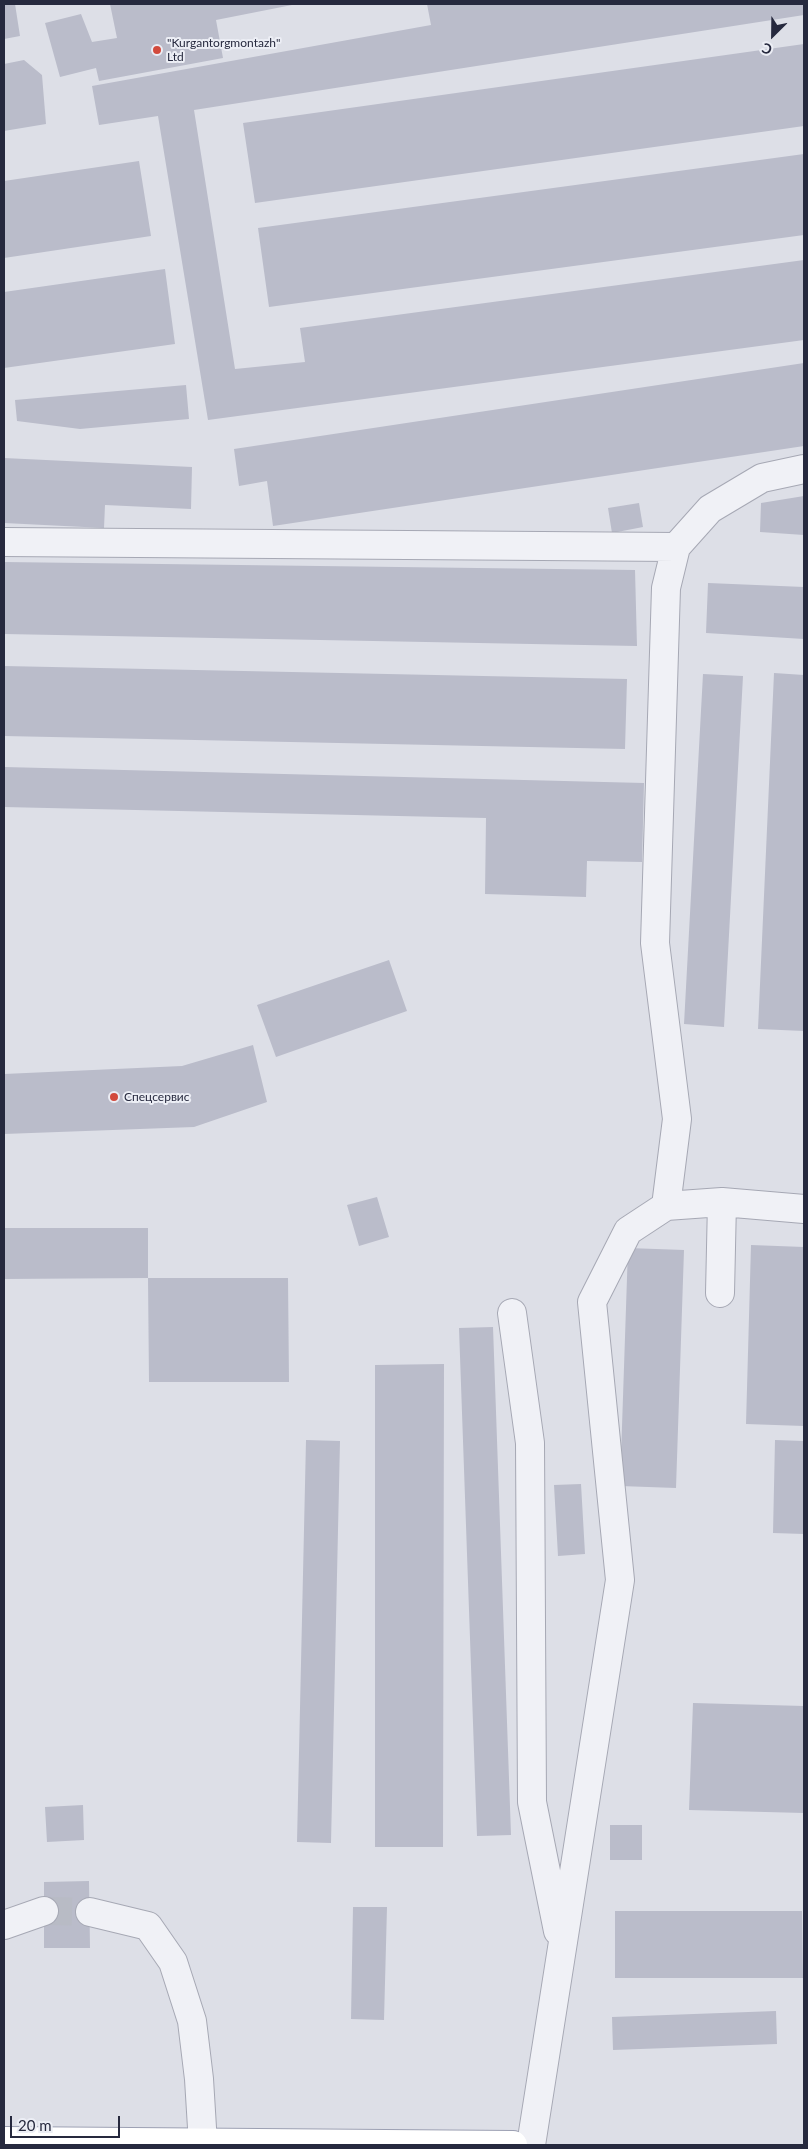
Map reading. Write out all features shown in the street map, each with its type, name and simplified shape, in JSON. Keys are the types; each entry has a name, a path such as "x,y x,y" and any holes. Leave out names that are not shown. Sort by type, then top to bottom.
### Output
{"main road":[{"path":"4,2141 166,2144 513,2145"}],"lane":[{"path":"666,1206 677,1119 655,943 666,588 676,547 710,509 762,478 804,469"},
{"path":"4,542 676,547"},
{"path":"720,1293 722,1202"},
{"path":"531,2145 620,1580 592,1302 628,1231 666,1206 722,1202 804,1209"},
{"path":"512,1313 530,1443 532,1802 562,1950"},
{"path":"4,1925 44,1911"},
{"path":"90,1912 148,1926 173,1962 192,2021 204,2144"}],"building":[{"path":"4,4 15,4 20,36 4,39"},
{"path":"110,4 292,5 216,20 223,58 99,81 96,68 60,77 45,23 81,14 92,42 117,38"},
{"path":"427,4 804,4 804,15 194,110 235,369 305,362 300,328 804,260 804,340 208,420 158,116 99,125 92,86 431,25"},
{"path":"804,44 804,126 255,203 243,123"},
{"path":"24,60 42,75 46,124 4,131 4,64"},
{"path":"804,154 804,235 269,307 258,228"},
{"path":"139,161 151,236 4,258 4,181"},
{"path":"165,269 175,344 4,368 4,292"},
{"path":"804,363 804,446 273,526 267,481 239,486 234,449"},
{"path":"186,385 189,419 80,429 17,421 15,400"},
{"path":"4,458 192,467 191,509 105,505 104,528 4,523"},
{"path":"804,496 804,535 760,532 761,503"},
{"path":"639,503 643,527 612,533 608,508"},
{"path":"4,562 635,570 637,646 4,634"},
{"path":"708,583 804,587 804,639 706,633"},
{"path":"4,666 627,679 625,749 4,736"},
{"path":"774,673 804,675 804,1031 758,1029"},
{"path":"703,674 743,676 724,1027 684,1024"},
{"path":"4,767 644,783 642,862 587,861 586,897 485,894 486,818 4,807"},
{"path":"389,960 407,1011 276,1057 257,1005"},
{"path":"253,1045 267,1102 194,1127 4,1134 4,1074 182,1066"},
{"path":"377,1197 389,1237 359,1246 347,1205"},
{"path":"4,1228 148,1228 148,1278 4,1279"},
{"path":"751,1245 804,1247 804,1426 746,1424"},
{"path":"628,1248 684,1250 676,1488 620,1486"},
{"path":"148,1278 288,1278 289,1382 149,1382"},
{"path":"493,1327 511,1835 477,1836 459,1328"},
{"path":"444,1364 443,1847 375,1847 375,1365"},
{"path":"306,1440 340,1441 331,1843 297,1842"},
{"path":"775,1440 804,1441 804,1534 773,1533"},
{"path":"581,1484 585,1554 558,1556 554,1485"},
{"path":"693,1703 804,1706 804,1813 689,1810"},
{"path":"83,1805 84,1840 47,1842 45,1807"},
{"path":"610,1825 642,1825 642,1860 610,1860"},
{"path":"89,1881 90,1948 44,1948 44,1882"},
{"path":"353,1907 387,1907 384,2020 351,2019"},
{"path":"615,1911 802,1911 803,1978 615,1978"},
{"path":"776,2011 777,2044 613,2050 612,2017"}],"tunnel":[{"path":"44,1911 90,1912"}],"place":[{"name":"\"Kurgantorgmontazh\" Ltd","path":"157,50"},
{"name":"Спецсервис","path":"114,1097"}]}
